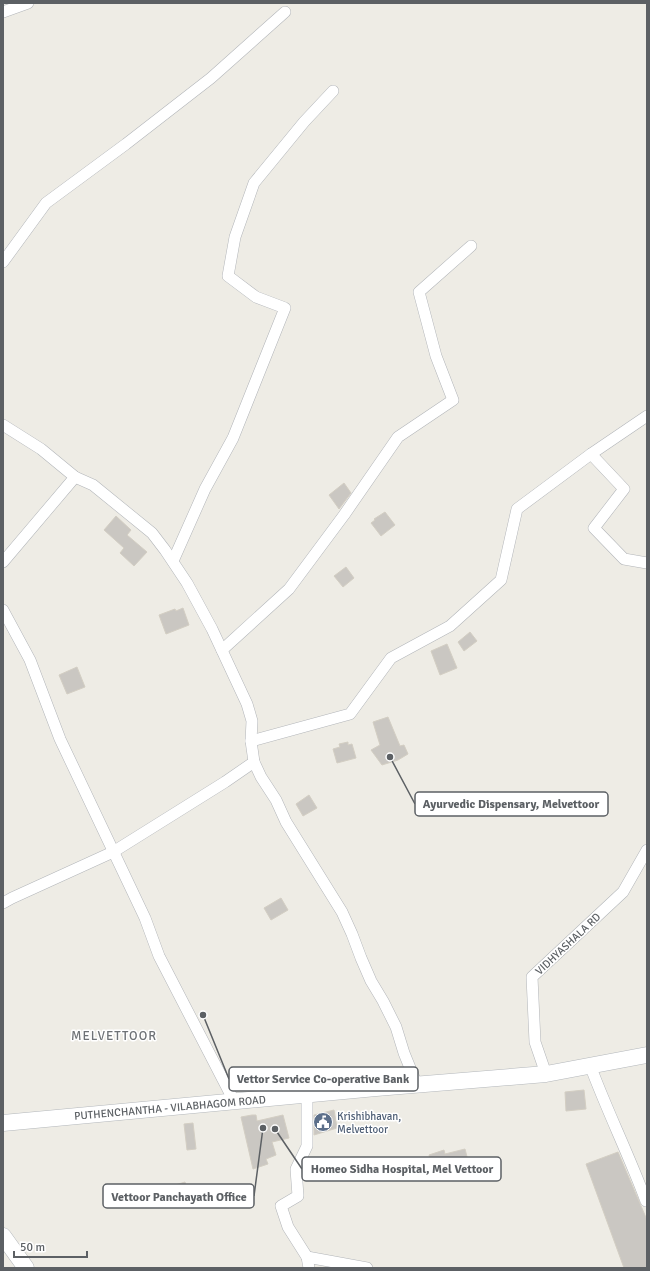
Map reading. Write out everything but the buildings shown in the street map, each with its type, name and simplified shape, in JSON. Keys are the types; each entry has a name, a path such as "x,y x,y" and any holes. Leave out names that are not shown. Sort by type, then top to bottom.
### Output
{"main road":[{"name":"PUTHENCHANTHA - VILABHAGOM ROAD","path":"3,1124 546,1074 647,1055"},
{"path":"3,1236 26,1268"}],"street":[{"path":"3,12 28,3"},
{"path":"3,262 46,203 126,144 211,78 285,12"},
{"path":"172,561 205,489 233,438 285,308 256,297 228,276 235,238 254,183 304,122 333,91"},
{"path":"222,650 289,589 344,515 398,437 453,400 436,356 419,292 471,246"},
{"path":"251,741 350,714 391,658 450,626 501,580 517,509 591,454 647,416"},
{"path":"3,425 41,449 75,477 93,485 152,533 190,588 212,629 247,704 252,721 251,741 254,762 261,777 276,800 286,822 342,912 371,981 396,1027 404,1053 417,1085"},
{"path":"591,454 624,489 594,528 624,559 647,564"},
{"path":"3,562 75,477"},
{"path":"3,610 30,660 60,739 145,918 159,956 234,1102"},
{"path":"3,903 114,852 254,762"},
{"name":"VIDHYASHALA RD","path":"546,1074 535,1042 532,977 623,892 647,850"},
{"path":"590,1065 615,1128 634,1168 646,1201"},
{"path":"307,1095 306,1146 296,1168 298,1196 282,1206 288,1227 308,1263 367,1268"}],"place":[{"name":"Ayurvedic Dispensary, Melvettoor","path":"390,757"},
{"name":"Vettor Service Co-operative Bank","path":"203,1015"},
{"name":"Krishibhavan, Melvettoor","path":"323,1122"},
{"name":"Vettoor Panchayath Office","path":"263,1128"},
{"name":"Homeo Sidha Hospital, Mel Vettoor","path":"275,1129"}],"district":[{"name":"MELVETTOOR","path":"114,1036"}]}
